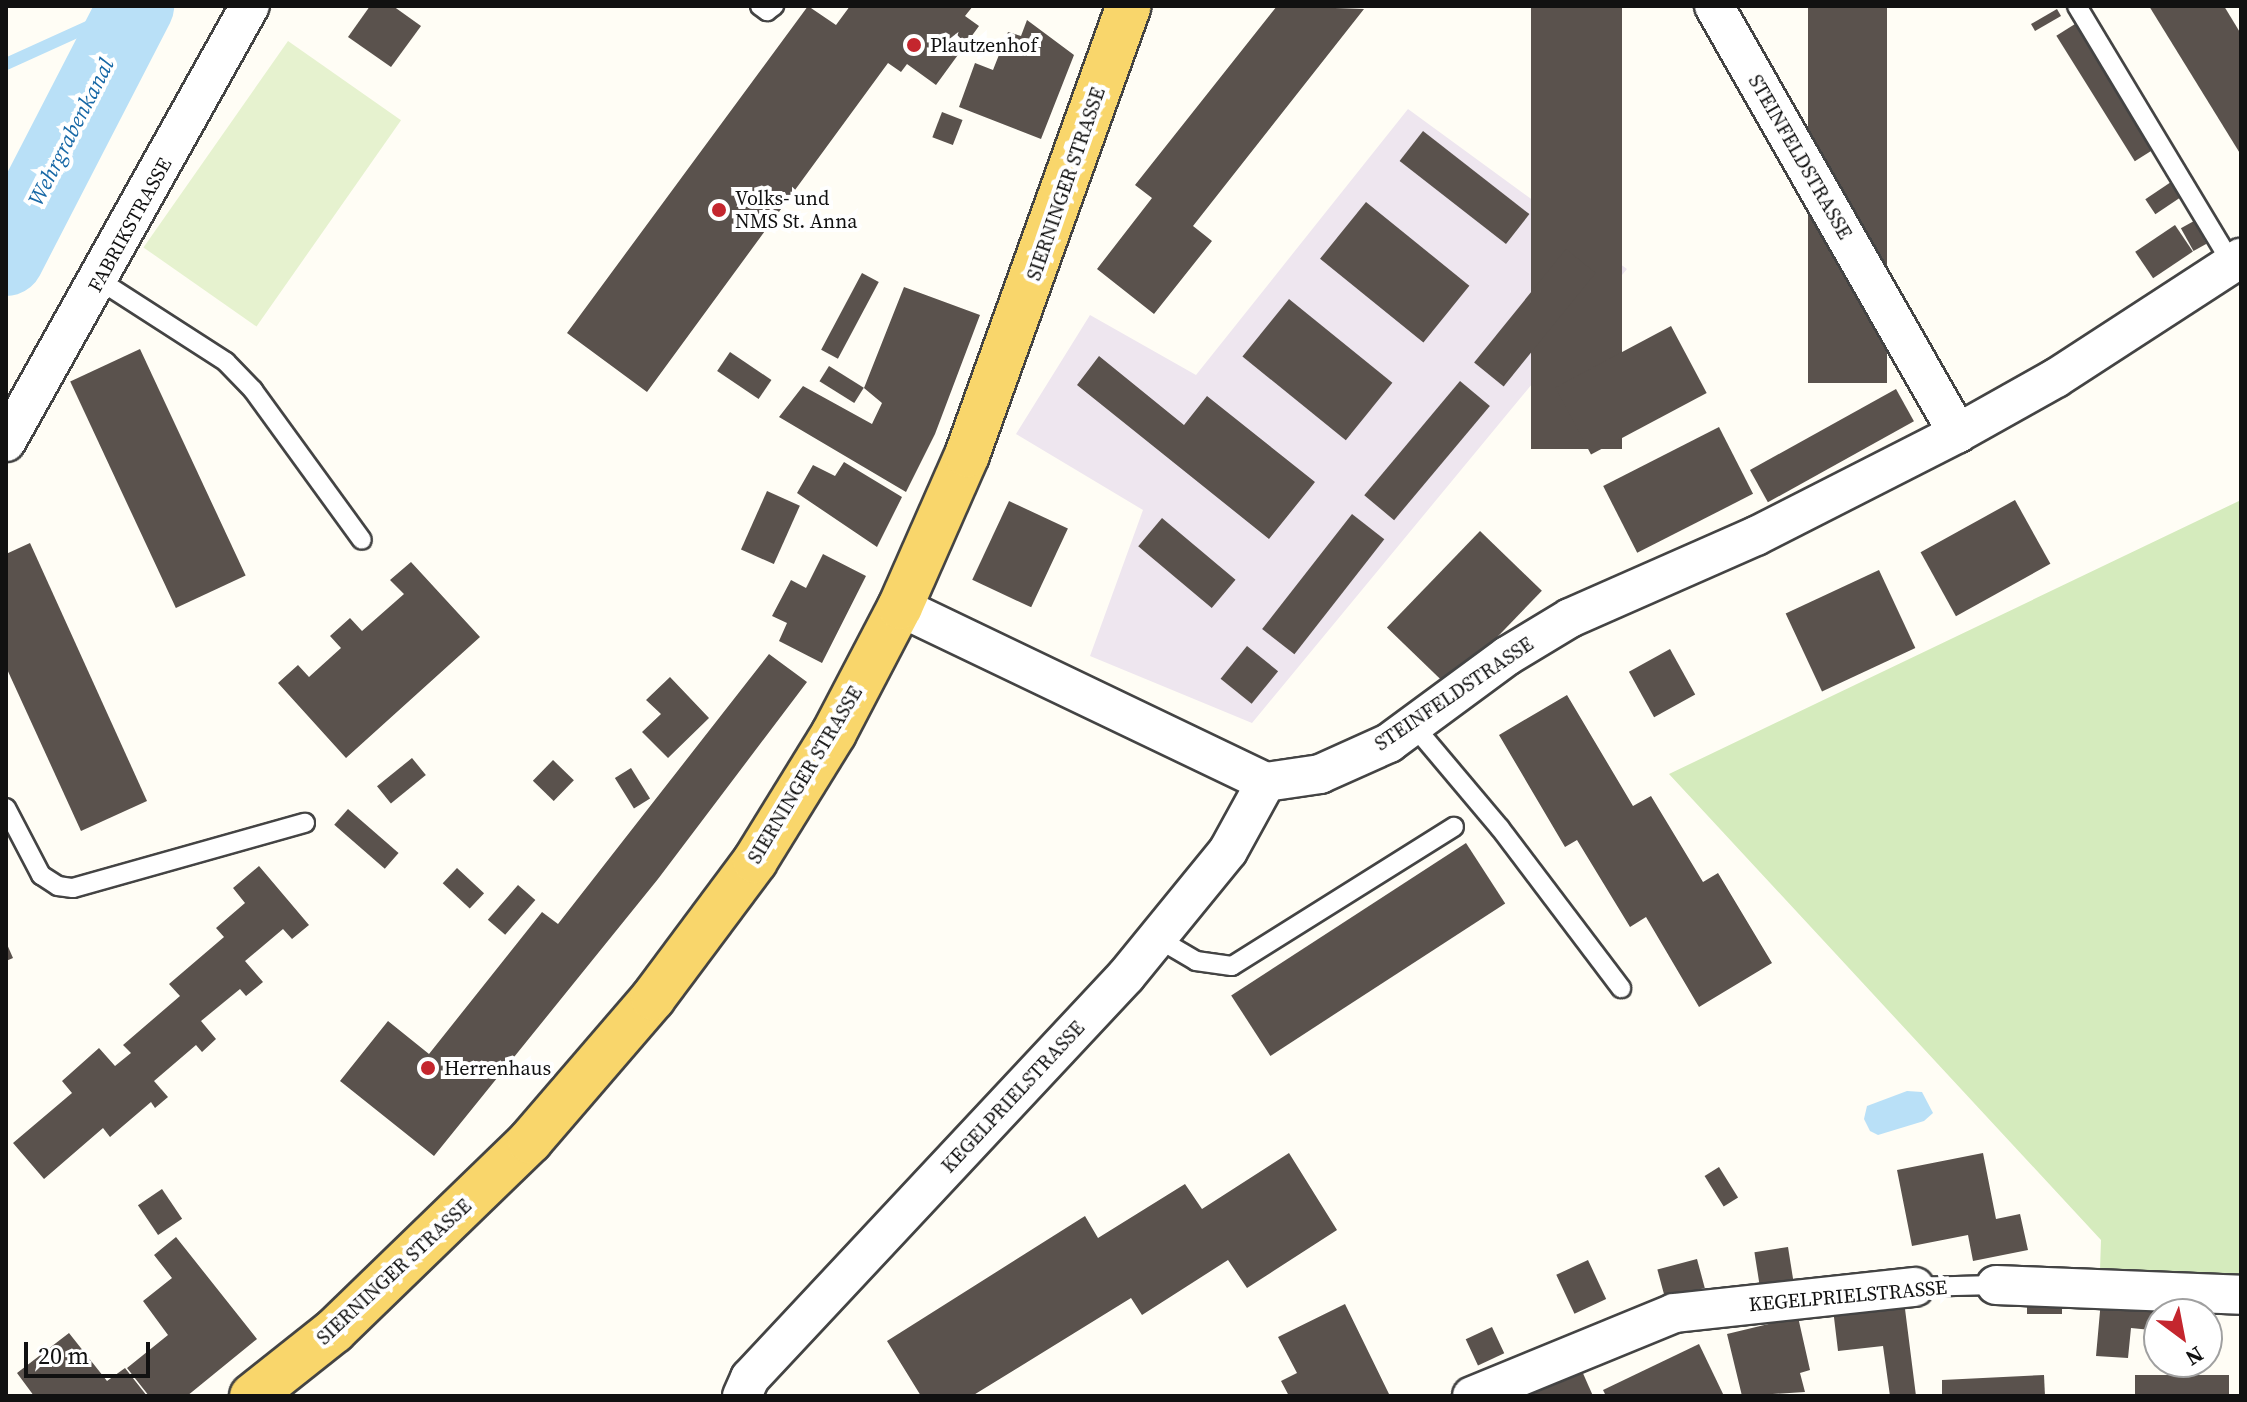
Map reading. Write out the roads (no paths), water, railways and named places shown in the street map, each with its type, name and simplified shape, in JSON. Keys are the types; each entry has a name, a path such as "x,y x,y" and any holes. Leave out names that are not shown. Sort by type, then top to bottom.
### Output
{"main road":[{"name":"SIERNINGER STRASSE","path":"252,1396 334,1331 436,1236 530,1141 653,998 755,861 834,733 900,607 978,427 1129,6"}],"street":[{"name":"FABRIKSTRASSE","path":"6,442 250,6"},
{"name":"STEINFELDSTRASSE","path":"1714,6 1958,433"},
{"name":"STEINFELDSTRASSE","path":"1266,782 1320,774 1414,726 1507,656 1570,618 1756,536 1958,433 2056,378 2237,261"},
{"path":"900,607 1266,782"},
{"name":"KEGELPRIELSTRASSE","path":"742,1396 750,1378 1157,938 1228,851 1266,782"},
{"name":"KEGELPRIELSTRASSE","path":"1996,1285 2241,1295"},
{"name":"KEGELPRIELSTRASSE","path":"1472,1396 1674,1313 1915,1287"}],"lane":[{"path":"760,6 767,11 774,6"},
{"path":"2077,6 2237,261"},
{"path":"99,280 226,362 261,401 362,540"},
{"path":"1414,726 1500,828 1621,988"},
{"path":"6,808 41,875 58,886 73,888 305,823"},
{"path":"1157,938 1196,961 1232,966 1454,827"},
{"name":"KEGELPRIELSTRASSE","path":"1915,1287 1996,1285"}],"water":[{"path":"1907,1091 1922,1092 1933,1113 1924,1121 1878,1135 1870,1131 1864,1119 1867,1106"}],"waterway":[{"path":"6,64 134,6"},
{"name":"Wehrgrabenkanal","path":"6,258 136,6"}],"place":[{"name":"Plautzenhof","path":"914,45"},
{"name":"Volks- und NMS St. Anna","path":"719,210"},
{"name":"Herrenhaus","path":"428,1068"}]}
